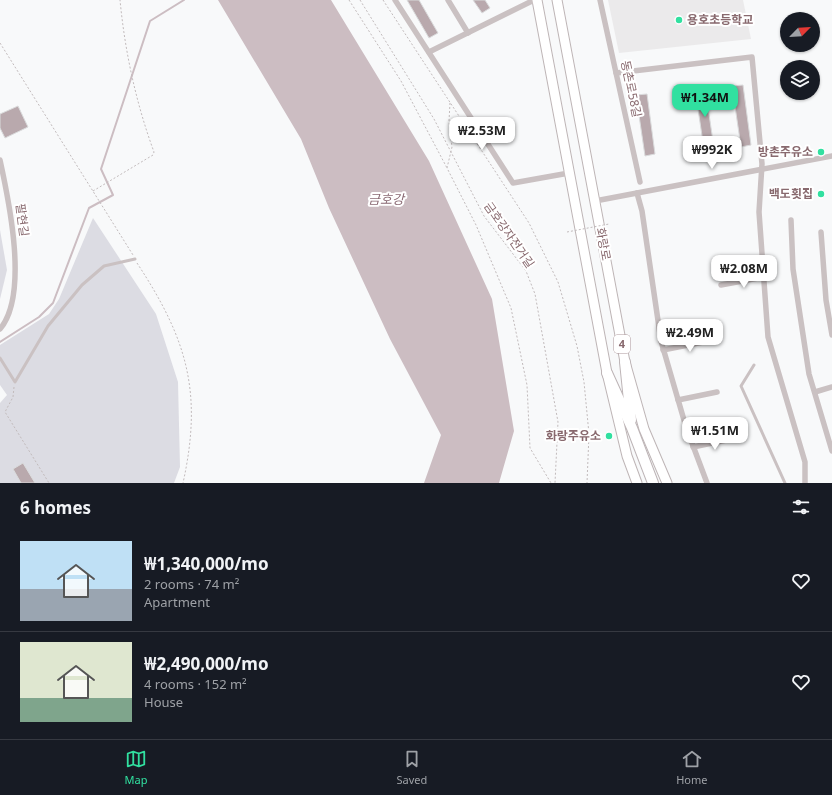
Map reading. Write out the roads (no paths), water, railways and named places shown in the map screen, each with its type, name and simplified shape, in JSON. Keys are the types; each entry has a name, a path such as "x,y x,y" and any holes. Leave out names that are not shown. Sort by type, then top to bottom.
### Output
{"highway":[{"path":"625,362 632,428"},
{"path":"607,373 632,428 653,483"}],"main road":[{"name":"화랑로","path":"537,0 607,373 627,456 637,483"},
{"name":"화랑로","path":"557,0 625,362 644,429 667,483"}],"street":[{"path":"395,0 513,183 569,173"},
{"path":"448,0 468,33"},
{"path":"429,52 534,0"},
{"name":"동촌로58길","path":"600,0 640,182"},
{"path":"616,73 752,57 762,170 759,212 768,337 805,462 805,483"},
{"path":"595,200 832,156"},
{"name":"팔현길","path":"0,160 6,188 16,268 14,292 10,312 0,329"},
{"path":"637,193 642,211 663,350 693,447 707,483"},
{"path":"791,220 793,269 809,374 832,451"},
{"path":"821,232 826,300 832,335"},
{"path":"721,284 764,277"},
{"path":"663,350 713,340"},
{"path":"815,392 832,387"},
{"path":"678,400 717,392"},
{"path":"693,447 731,439"}],"lane":[{"path":"0,358 14,382 48,326 82,285 104,266 135,259"},
{"path":"754,364 741,386 785,483"}],"water":[{"name":"금호강","path":"218,0 331,0 429,161 492,299 514,431 499,483 424,483 441,435 390,339 329,208 301,139"}],"waterway":[{"path":"0,342 39,317 53,303 89,208 113,195 101,169 150,21 184,0"}],"place":[{"name":"용호초등학교","path":"679,20"},
{"name":"방촌주유소","path":"821,152"},
{"name":"백도횟집","path":"821,194"},
{"name":"화랑주유소","path":"609,436"}]}
